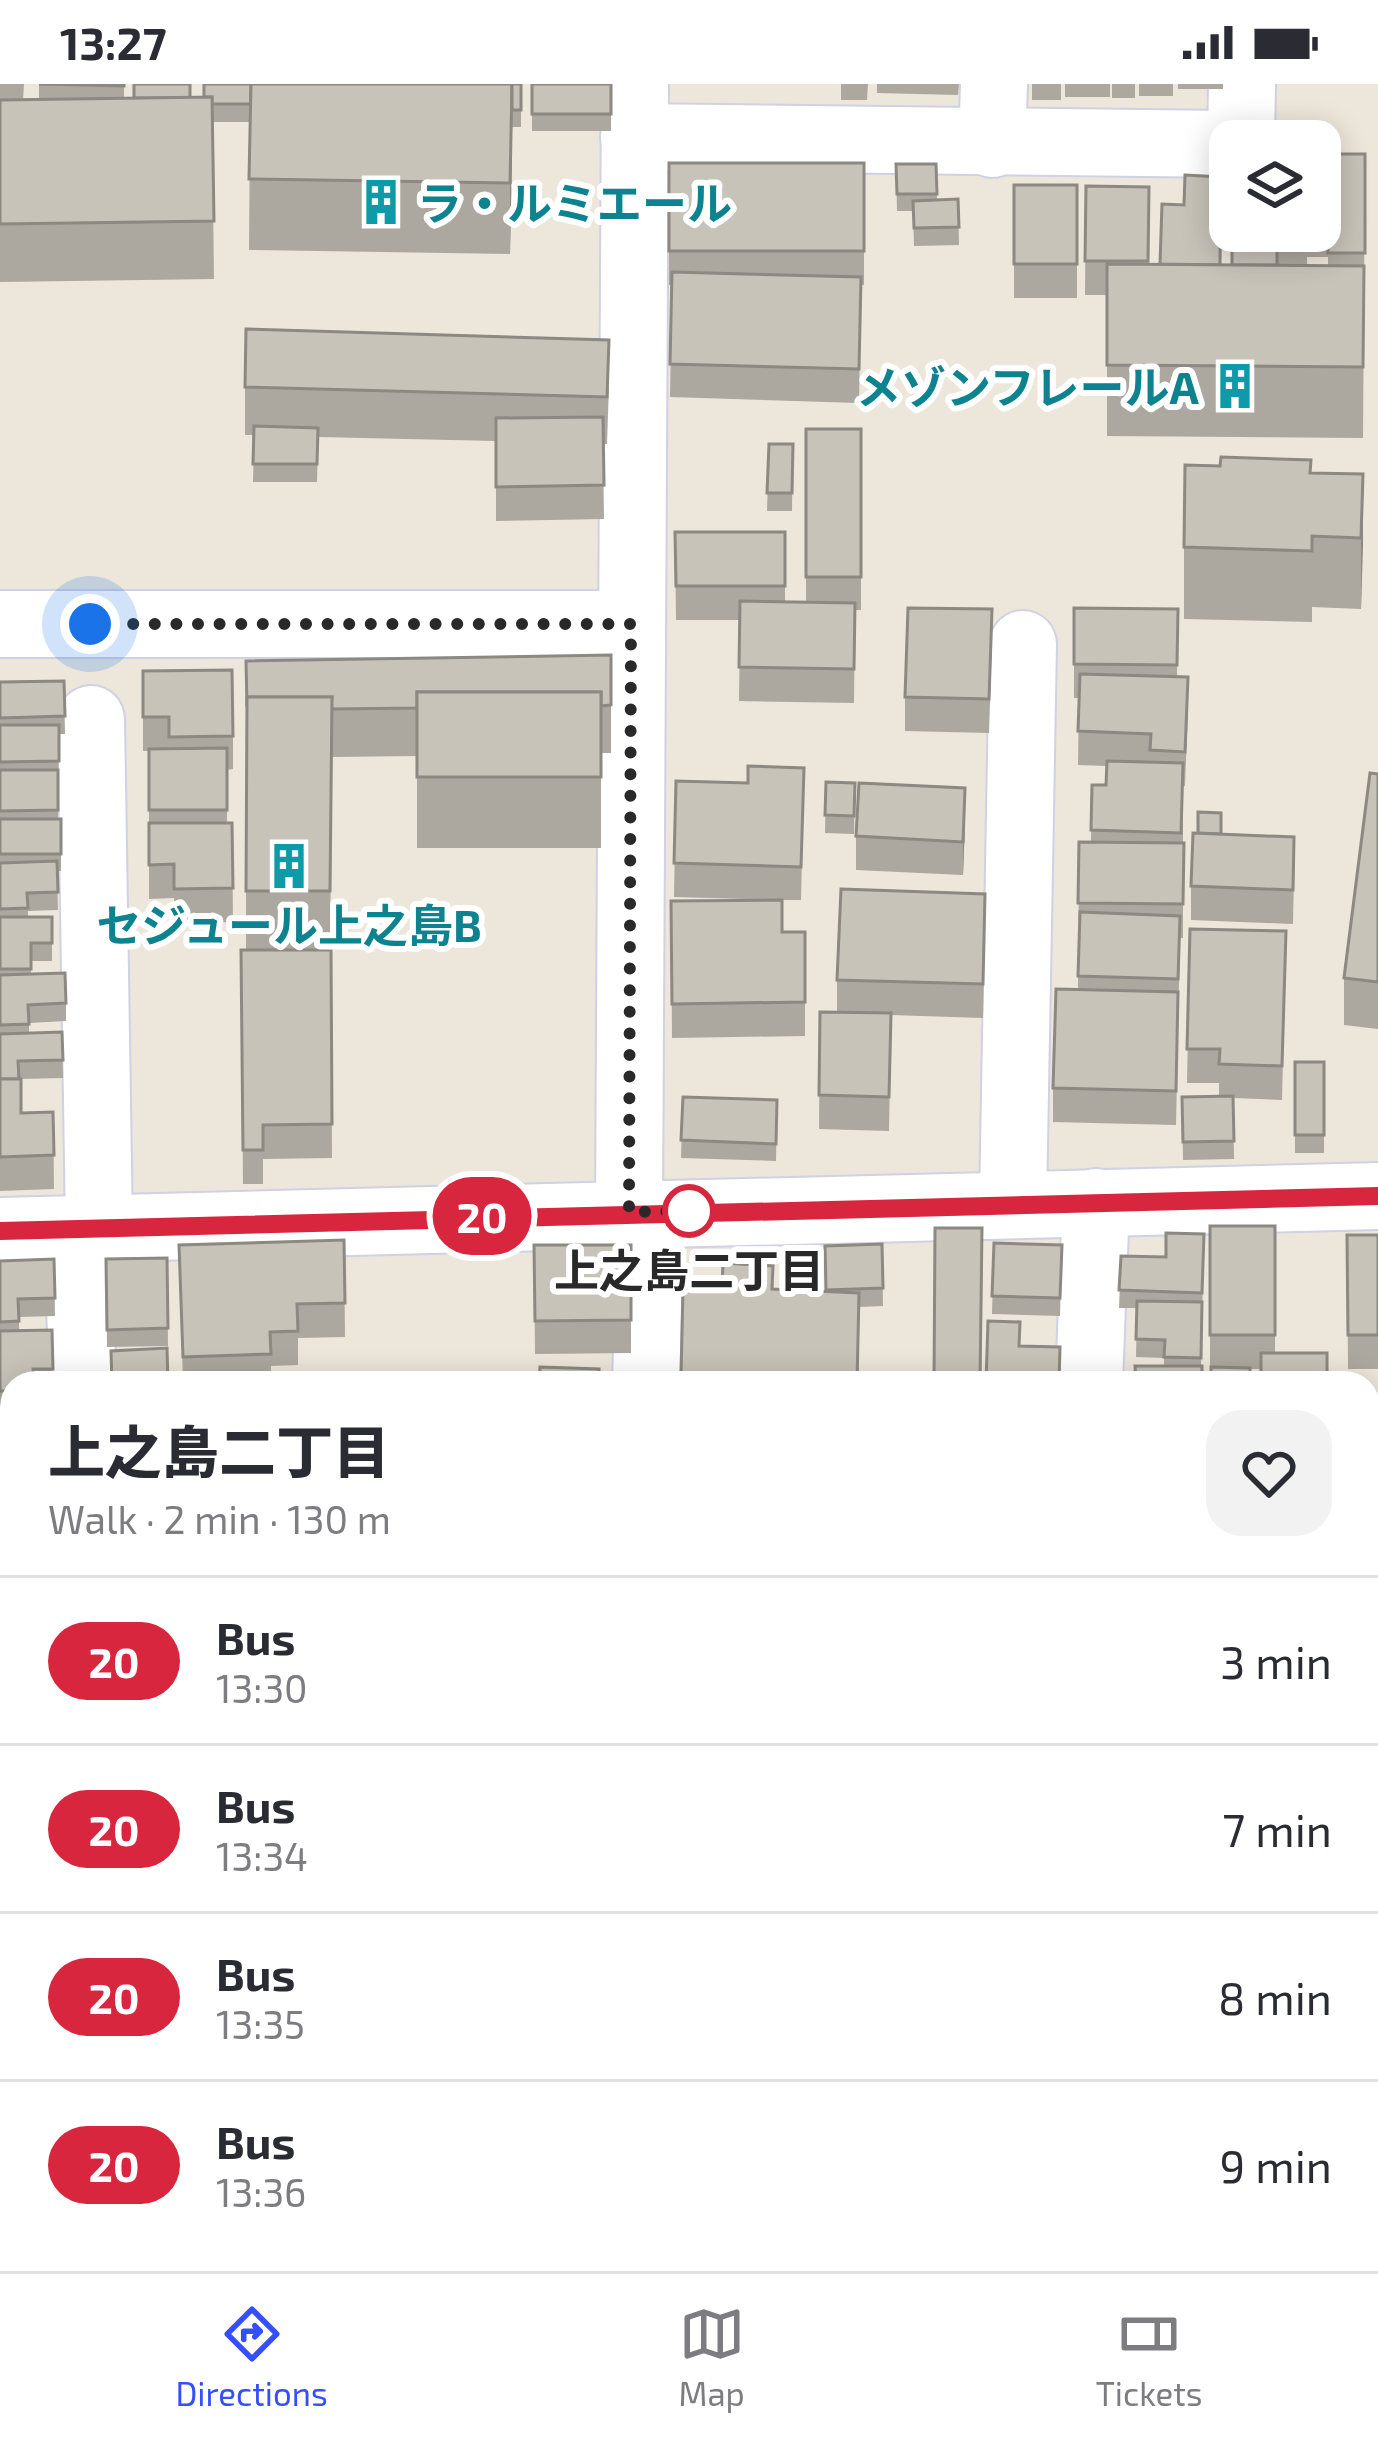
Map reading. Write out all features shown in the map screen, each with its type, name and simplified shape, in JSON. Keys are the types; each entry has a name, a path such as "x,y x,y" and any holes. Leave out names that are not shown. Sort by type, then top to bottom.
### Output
{"street":[{"path":"1241,120 1242,84"},
{"path":"646,1371 631,624 635,110 993,114 1209,141"},
{"path":"0,624 631,624"},
{"path":"1013,1204 1023,644"},
{"path":"83,1371 91,718"},
{"path":"0,1231 1378,1196"},
{"path":"1089,1371 1096,1202"}],"building":[{"path":"134,84 190,84 190,98 134,98"},
{"path":"204,84 251,84 251,104 212,104 212,97 204,97"},
{"path":"251,84 512,84 510,183 249,179"},
{"path":"512,84 521,84 521,110 512,110"},
{"path":"532,84 611,84 611,114 532,114"},
{"path":"212,97 214,221 0,224 0,100"},
{"path":"1341,154 1365,154 1365,253 1328,253 1341,252"},
{"path":"669,163 864,163 864,251 669,251"},
{"path":"896,164 936,164 937,194 897,194"},
{"path":"1185,175 1209,176 1209,252 1220,252 1220,265 1160,264 1162,204 1184,205"},
{"path":"1014,185 1077,185 1077,264 1014,264"},
{"path":"1086,186 1149,187 1148,261 1085,261"},
{"path":"958,199 959,227 914,228 913,201"},
{"path":"1232,252 1277,252 1277,265 1232,265"},
{"path":"1107,264 1364,266 1363,367 1107,365"},
{"path":"672,272 861,277 859,369 670,364"},
{"path":"246,329 609,340 607,397 245,387"},
{"path":"603,417 604,485 496,487 496,418"},
{"path":"254,426 318,428 317,464 253,464"},
{"path":"806,429 861,429 861,577 806,577"},
{"path":"769,444 793,444 792,493 767,493"},
{"path":"1221,457 1311,460 1310,473 1363,474 1361,538 1312,536 1312,551 1184,547 1185,465 1220,466"},
{"path":"675,532 785,532 785,586 676,586"},
{"path":"740,601 855,603 854,669 739,667"},
{"path":"908,608 992,609 989,699 905,697"},
{"path":"1074,608 1178,609 1177,665 1074,664"},
{"path":"611,655 611,705 601,706 601,692 417,692 417,708 331,709 332,697 247,697 247,707 246,661"},
{"path":"232,670 233,736 169,737 169,717 143,717 143,671"},
{"path":"1080,674 1188,677 1185,752 1150,750 1151,734 1078,731"},
{"path":"64,681 65,716 0,718 0,682"},
{"path":"417,692 601,692 601,777 417,777"},
{"name":"セジュール上之島B","path":"247,697 332,697 330,891 246,891"},
{"path":"0,725 59,725 59,761 0,762"},
{"path":"227,748 227,810 149,810 149,749"},
{"path":"1107,761 1183,763 1181,833 1091,830 1092,785 1106,785"},
{"path":"748,766 804,768 801,867 674,863 676,781 748,783"},
{"path":"0,770 58,770 58,810 0,811"},
{"path":"1370,773 1378,774 1378,982 1344,978"},
{"path":"826,782 855,783 854,816 825,815"},
{"path":"859,783 965,788 963,842 856,836"},
{"path":"1198,812 1221,813 1221,834 1198,833"},
{"path":"0,819 61,819 61,854 0,854"},
{"path":"149,823 232,823 233,888 174,889 174,864 149,865"},
{"path":"1193,833 1294,837 1293,890 1191,886"},
{"path":"1079,842 1184,843 1183,904 1078,903"},
{"path":"57,861 58,892 27,893 28,908 0,909 0,863"},
{"path":"841,889 985,894 983,984 837,980"},
{"path":"782,900 782,932 805,932 805,1002 672,1004 671,901"},
{"path":"1080,912 1180,916 1178,979 1078,976"},
{"path":"0,917 52,917 52,943 31,943 31,969 0,969"},
{"path":"1190,929 1286,931 1282,1066 1219,1064 1220,1049 1187,1049"},
{"path":"241,950 331,950 332,1124 263,1125 263,1150 243,1150"},
{"path":"65,973 66,1003 28,1005 29,1024 0,1025 0,975"},
{"path":"1056,989 1178,992 1176,1091 1053,1088"},
{"path":"820,1012 891,1013 889,1097 819,1095"},
{"path":"62,1032 63,1060 18,1061 19,1079 0,1079 0,1034"},
{"path":"1295,1062 1324,1062 1324,1135 1295,1135"},
{"path":"0,1079 21,1079 21,1113 53,1112 54,1155 0,1157"},
{"path":"1233,1096 1234,1141 1183,1142 1182,1097"},
{"path":"683,1097 777,1100 776,1144 681,1140"},
{"path":"1210,1226 1275,1226 1275,1335 1210,1335"},
{"path":"935,1228 982,1228 980,1371 934,1371"},
{"path":"1166,1233 1204,1234 1202,1293 1119,1290 1121,1256 1166,1257"},
{"path":"1347,1235 1378,1235 1378,1335 1348,1335"},
{"path":"344,1240 345,1303 297,1304 298,1331 270,1332 271,1354 183,1357 179,1245"},
{"path":"994,1243 1062,1245 1060,1298 992,1296"},
{"path":"882,1244 883,1288 826,1290 825,1246"},
{"path":"534,1245 631,1245 631,1320 535,1321"},
{"path":"167,1258 168,1328 107,1330 106,1259"},
{"path":"54,1259 55,1298 18,1299 19,1321 0,1322 0,1261"},
{"path":"723,1263 773,1266 772,1289 859,1293 857,1371 681,1371 683,1287 722,1288"},
{"path":"1137,1301 1202,1302 1201,1358 1164,1357 1165,1340 1136,1339"},
{"path":"988,1321 1020,1322 1019,1346 1060,1347 1059,1371 986,1371"},
{"path":"52,1330 53,1369 0,1371 0,1331"},
{"path":"167,1348 168,1371 112,1371 111,1351"},
{"path":"1261,1353 1327,1353 1327,1371 1261,1371"},
{"path":"1135,1366 1202,1366 1202,1371 1135,1371"},
{"path":"540,1367 599,1369 599,1371 540,1371"},
{"path":"1211,1367 1250,1368 1250,1371 1211,1371"}],"bus line":[{"name":"20","path":"0,1231 1378,1196"}],"place":[{"name":"ラ・ルミエール","path":"381,202"},
{"name":"メゾンフレールA","path":"1235,386"},
{"name":"セジュール上之島B","path":"289,866"},
{"name":"上之島二丁目","path":"689,1211"}],"route":[{"path":"90,624 631,624 629,1212 689,1211"}]}
